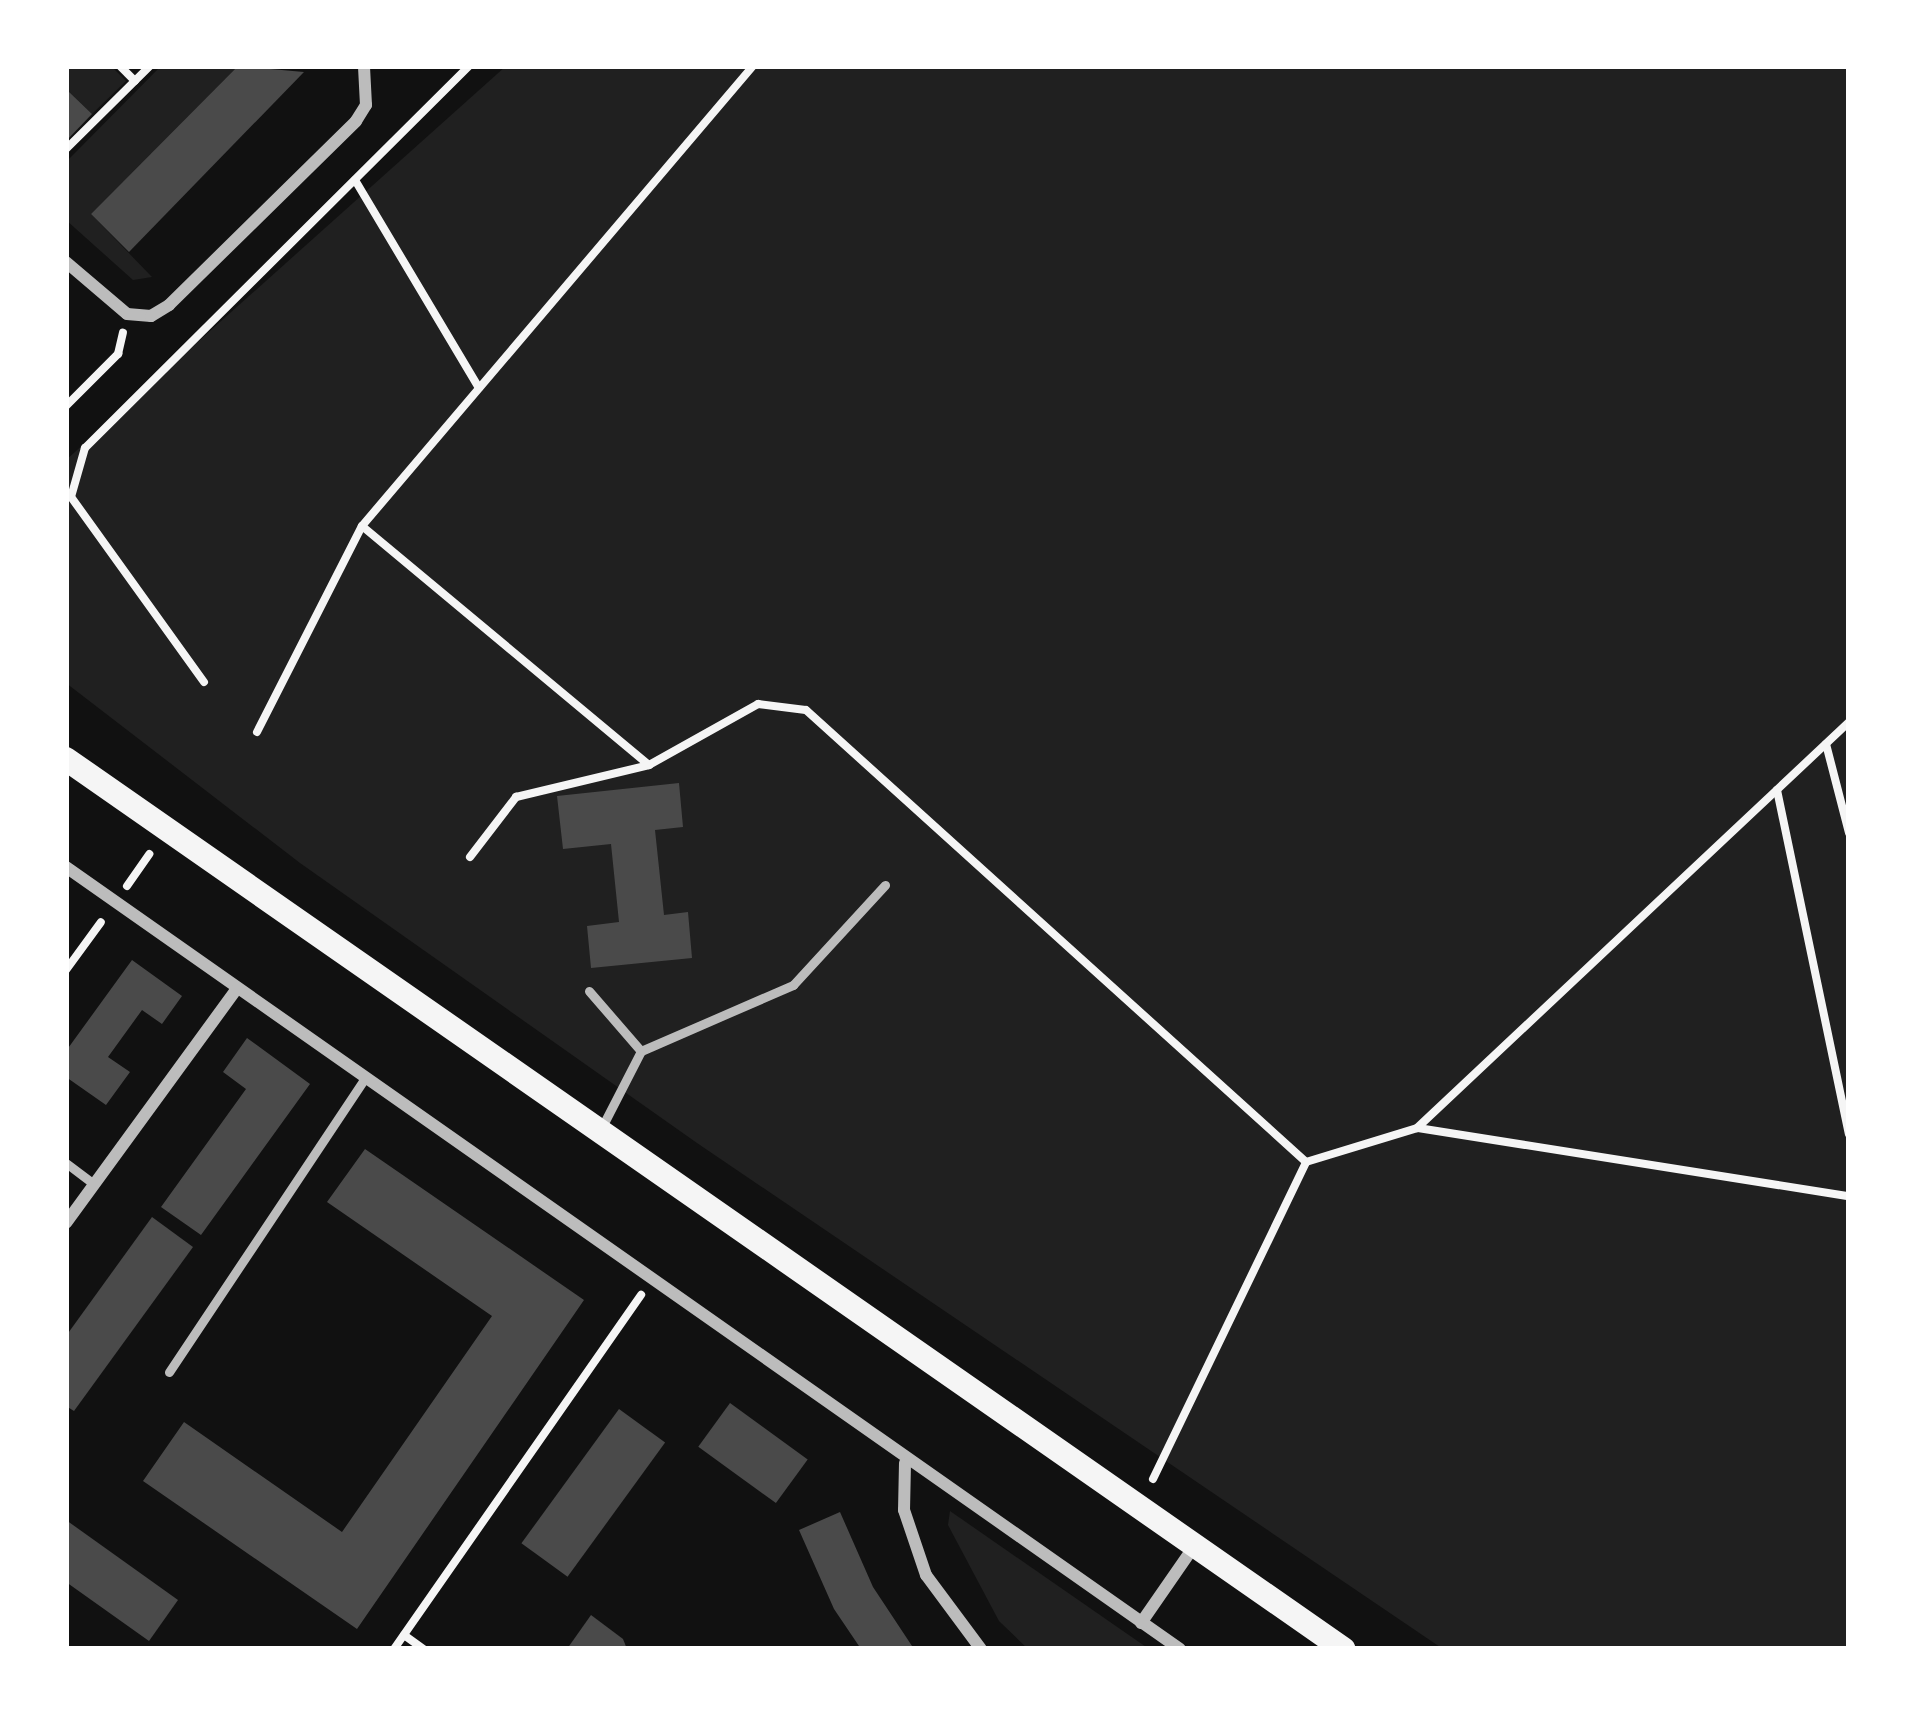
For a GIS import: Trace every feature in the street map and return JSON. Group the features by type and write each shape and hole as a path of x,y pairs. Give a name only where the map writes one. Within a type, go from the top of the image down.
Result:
{"main road":[{"path":"66,758 1343,1649"}],"street":[{"path":"66,262 128,314 151,316 170,305 356,122 369,83 364,66"},
{"path":"66,867 905,1463 1180,1649"},
{"path":"66,1223 236,990"},
{"path":"905,1463 904,1510 926,1575 981,1649"},
{"path":"1141,1623 1196,1544"}],"lane":[{"path":"599,1131 641,1051 793,985 885,885"},
{"path":"589,991 641,1051"},
{"path":"169,1372 363,1081"},
{"path":"66,1163 94,1184"}],"path":[{"path":"121,66 135,81"},
{"path":"66,149 150,66"},
{"path":"204,682 71,497 85,448 469,66"},
{"path":"257,732 362,526 752,66"},
{"path":"355,180 479,388"},
{"path":"66,406 118,354 128,314"},
{"path":"362,526 649,765"},
{"path":"470,857 516,797 649,765 758,704 806,710 1306,1162"},
{"path":"1418,1128 1849,722"},
{"path":"1826,744 1849,833"},
{"path":"1777,790 1849,1134"},
{"path":"1141,1505 1306,1162 1418,1128 1849,1196"},
{"path":"394,1649 652,1279"},
{"path":"404,1635 423,1649"}],"shaded area":[{"path":"66,66 111,66 126,81 92,114 66,89"},
{"path":"161,66 238,66 91,214 152,277 133,280 66,220 66,162"},
{"path":"506,66 1849,66 1849,1649 1443,1649 697,1143 300,863 66,683 66,460"},
{"path":"950,1511 1149,1649 1028,1649 999,1621 948,1525"}],"building":[{"path":"238,66 304,72 129,252 91,214"},
{"path":"66,89 92,114 66,141"},
{"path":"679,783 683,827 655,830 664,915 688,912 692,958 591,968 587,926 619,922 611,844 563,849 557,796"},
{"path":"132,960 182,996 162,1024 142,1010 108,1057 130,1072 106,1105 66,1077 66,1051"},
{"path":"247,1038 310,1084 201,1235 161,1207 246,1089 223,1072"},
{"path":"365,1149 584,1300 357,1629 143,1481 184,1422 342,1532 492,1316 327,1202"},
{"path":"152,1217 193,1247 74,1411 66,1406 66,1336"},
{"path":"730,1403 808,1459 776,1503 698,1447"},
{"path":"619,1409 665,1443 568,1577 521,1543"},
{"path":"840,1512 873,1587 914,1649 861,1649 834,1609 799,1530"},
{"path":"66,1520 178,1600 149,1641 66,1582"},
{"path":"591,1615 623,1639 627,1649 567,1649"}]}
